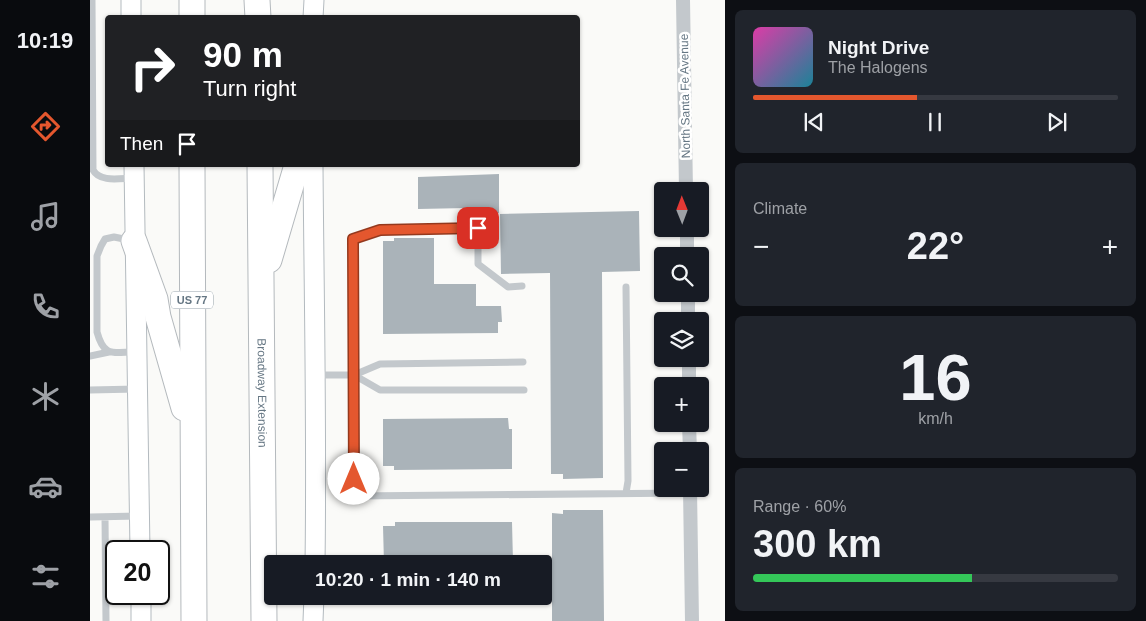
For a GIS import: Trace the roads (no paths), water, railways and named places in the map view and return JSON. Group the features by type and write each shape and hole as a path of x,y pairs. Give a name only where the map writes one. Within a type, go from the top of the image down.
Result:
{"highway":[{"path":"192,0 192,15"},
{"path":"257,0 258,15"},
{"name":"US 77","path":"192,167 194,621"},
{"name":"Broadway Extension","path":"260,167 264,621"},
{"path":"261,286 295,167"},
{"path":"134,241 155,299 158,317 192,436"}],"main road":[{"path":"131,0 132,15"},
{"path":"314,0 314,15"},
{"path":"313,167 316,499 314,555"},
{"path":"134,171 140,540"},
{"path":"141,605 141,621"},
{"path":"313,621 314,605"}],"street":[{"name":"North Santa Fe Avenue","path":"684,0 686,182"},
{"path":"690,497 692,621"}],"lane":[{"path":"92,0 93,170 99,177 110,178 134,171"},
{"path":"522,286 508,286 478,264 478,228 380,230 353,239 354,496 654,492"},
{"path":"109,352 104,349 97,332 97,256 105,238 114,237 134,241"},
{"path":"626,287 628,481 626,493"},
{"path":"90,356 109,352 136,352"},
{"path":"315,376 354,375 380,364 523,362"},
{"path":"354,375 380,390 524,390"},
{"path":"90,390 137,389"},
{"path":"90,517 139,516"},
{"path":"105,517 106,621"}]}
